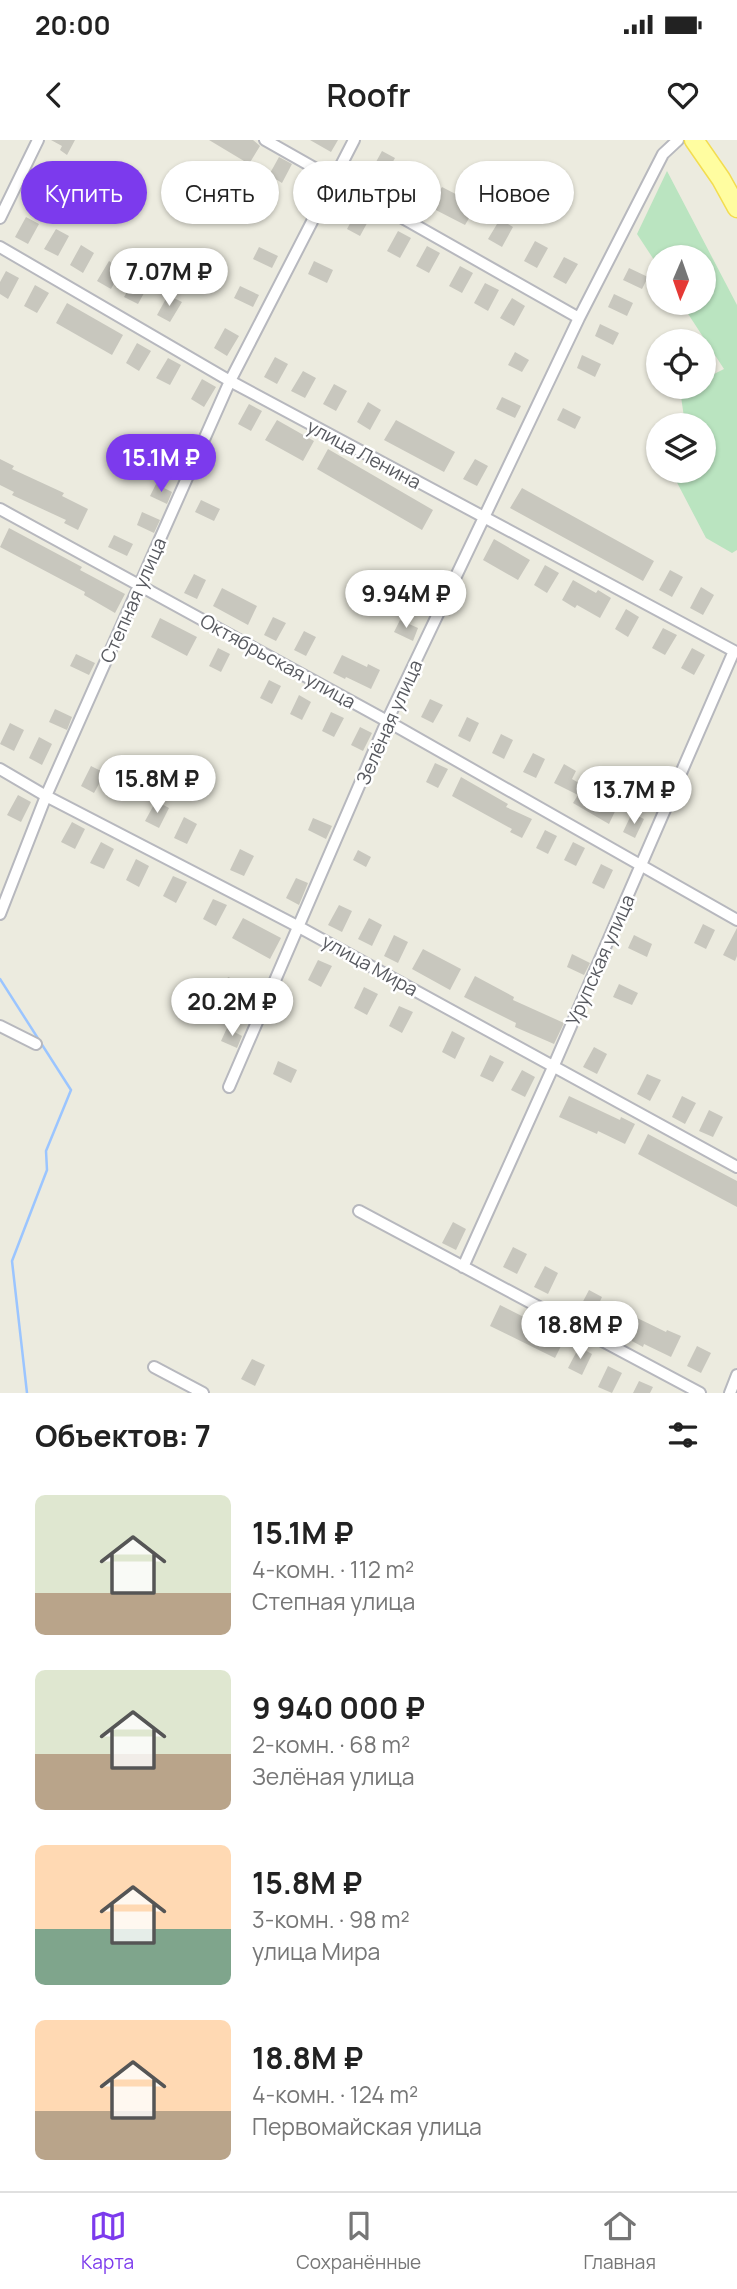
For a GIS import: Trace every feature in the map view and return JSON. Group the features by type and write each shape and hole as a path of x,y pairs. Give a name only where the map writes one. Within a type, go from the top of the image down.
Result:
{"main road":[{"path":"694,140 737,208"}],"street":[{"path":"0,218 38,140"},
{"path":"265,140 301,161"},
{"name":"Степная улица","path":"343,161 354,140"},
{"name":"Зелёная улица","path":"229,1087 387,722 579,318 663,154 678,140"},
{"name":"Степная улица","path":"0,914 47,796 230,381 310,224"},
{"path":"411,224 579,318"},
{"name":"улица Ленина","path":"0,247 230,381 734,651"},
{"name":"Октябрьская улица","path":"0,509 387,722 737,920"},
{"name":"Урупская улица","path":"463,1267 642,866 734,651"},
{"name":"улица Мира","path":"0,769 299,927 737,1167"},
{"path":"0,1026 36,1044"},
{"path":"359,1211 700,1393"},
{"path":"155,1367 202,1393"},
{"path":"730,1393 737,1375"}],"green space":[{"path":"667,171 706,245 646,245 646,248 637,234"},
{"path":"716,265 737,305 737,550 732,553 706,538 677,483 716,483 716,413 683,413 681,399 716,399 716,373 724,369 716,357 716,329 698,329 689,315 716,315"}],"building":[{"path":"51,140 75,140 67,155 60,150 62,146"},
{"path":"209,140 253,140 260,146 251,161 244,161"},
{"path":"310,140 338,140 331,152"},
{"path":"382,151 395,158 393,161 376,161"},
{"path":"279,157 292,164 282,183 279,181 279,161 277,161"},
{"path":"441,189 455,194 455,220 441,213"},
{"path":"22,224 39,224 28,244 15,237"},
{"path":"350,224 367,224 360,236 347,229"},
{"path":"497,224 513,227 502,247 488,239"},
{"path":"56,229 69,236 58,256 44,249"},
{"path":"398,231 411,238 400,258 387,251"},
{"path":"535,241 548,248 537,268 524,261"},
{"path":"81,245 94,253 83,273 70,265"},
{"path":"427,246 440,253 429,273 416,266"},
{"path":"259,247 278,256 272,268 253,259"},
{"path":"564,257 578,264 566,284 553,277"},
{"path":"109,261 122,269 111,289 97,281"},
{"path":"314,261 333,270 327,283 308,274"},
{"path":"460,266 473,273 462,293 449,286"},
{"path":"629,268 646,276 642,289 623,280"},
{"path":"6,271 19,278 8,299 0,294 0,282"},
{"path":"136,276 149,284 138,304 124,297"},
{"path":"485,283 499,290 488,311 474,303"},
{"path":"35,285 49,293 37,313 24,306"},
{"path":"240,286 259,295 253,307 234,298"},
{"path":"614,294 633,303 627,316 608,307"},
{"path":"168,295 182,302 170,322 157,315"},
{"path":"512,298 525,306 514,326 500,318"},
{"path":"67,303 123,335 112,355 56,323"},
{"path":"600,324 619,333 613,345 595,336"},
{"path":"225,328 239,336 227,356 214,348"},
{"path":"137,343 151,351 139,371 126,363"},
{"path":"515,352 529,360 522,372 508,365"},
{"path":"582,355 601,364 595,377 577,368"},
{"path":"275,357 288,364 277,384 264,377"},
{"path":"168,358 181,365 170,385 156,378"},
{"path":"303,371 316,378 305,398 291,391"},
{"path":"202,379 216,387 204,407 191,399"},
{"path":"334,384 347,391 336,411 323,404"},
{"path":"502,397 521,406 515,418 496,409"},
{"path":"368,402 381,410 370,430 357,422"},
{"path":"249,404 262,411 251,431 238,424"},
{"path":"563,408 581,417 575,429 557,420"},
{"path":"277,420 314,441 303,461 265,440"},
{"path":"396,420 455,452 444,472 384,440"},
{"path":"168,448 187,457 181,470 163,461"},
{"path":"328,449 433,510 422,530 317,469"},
{"path":"0,459 14,466 12,469 64,493 62,496 88,509 78,530 64,523 66,520 12,495 14,492 0,485"},
{"path":"475,459 488,466 477,486 463,479"},
{"path":"156,484 172,492 167,504 150,496"},
{"path":"522,488 654,561 643,581 510,508"},
{"path":"201,500 220,509 214,521 195,512"},
{"path":"142,512 160,520 154,533 137,525"},
{"path":"9,528 82,567 80,570 125,594 115,613 84,595 85,592 0,547"},
{"path":"114,535 133,544 127,556 108,547"},
{"path":"494,539 530,560 518,580 483,560"},
{"path":"545,565 559,573 547,593 534,585"},
{"path":"670,570 683,577 672,597 659,590"},
{"path":"194,574 206,580 197,599 184,593"},
{"path":"416,580 435,589 429,601 410,593"},
{"path":"573,580 611,598 600,618 562,600"},
{"path":"701,587 714,595 703,615 690,608"},
{"path":"222,588 257,606 248,625 213,606"},
{"path":"626,609 639,617 628,637 615,629"},
{"path":"273,617 286,623 276,641 264,635"},
{"path":"160,618 197,637 187,656 151,637"},
{"path":"400,620 418,628 413,641 394,632"},
{"path":"663,628 677,635 665,655 652,648"},
{"path":"304,631 316,637 306,656 294,650"},
{"path":"218,648 230,654 221,672 209,666"},
{"path":"692,648 705,655 694,675 681,668"},
{"path":"76,654 95,663 89,675 70,666"},
{"path":"342,655 380,670 371,689 333,673"},
{"path":"269,680 281,686 272,704 260,698"},
{"path":"299,695 311,702 302,720 290,714"},
{"path":"430,699 443,705 433,723 421,717"},
{"path":"55,709 72,717 67,730 49,722"},
{"path":"331,712 344,718 334,737 322,731"},
{"path":"467,717 479,723 470,742 458,736"},
{"path":"10,723 24,730 14,751 0,744"},
{"path":"360,727 372,733 363,751 351,745"},
{"path":"501,734 513,740 504,759 492,753"},
{"path":"39,737 52,744 42,765 29,758"},
{"path":"533,753 545,759 536,778 523,772"},
{"path":"435,763 448,769 438,788 426,782"},
{"path":"564,764 576,771 572,779 618,805 609,824 573,803 578,795 554,783"},
{"path":"91,766 105,773 94,793 81,786"},
{"path":"461,777 508,804 506,807 532,819 522,838 510,832 512,829 452,796"},
{"path":"18,795 31,802 21,822 7,815"},
{"path":"156,801 169,808 159,828 145,821"},
{"path":"632,813 644,819 635,838 623,832"},
{"path":"184,817 197,824 187,844 174,838"},
{"path":"313,818 332,826 326,839 308,830"},
{"path":"72,822 85,829 75,849 61,842"},
{"path":"545,830 557,836 548,854 536,848"},
{"path":"101,842 114,849 104,869 90,863"},
{"path":"573,842 585,848 576,866 564,860"},
{"path":"240,849 254,856 244,876 230,870"},
{"path":"358,850 371,857 366,867 353,860"},
{"path":"136,859 149,866 139,887 126,880"},
{"path":"601,864 613,870 604,889 592,883"},
{"path":"173,876 187,882 176,903 163,896"},
{"path":"296,878 308,883 299,905 286,898"},
{"path":"213,899 227,905 216,926 203,919"},
{"path":"339,905 352,911 342,932 328,925"},
{"path":"243,918 281,938 270,959 232,938"},
{"path":"369,918 382,925 372,946 358,939"},
{"path":"703,924 715,930 706,949 694,943"},
{"path":"737,928 737,956 735,961 723,955"},
{"path":"394,935 408,942 398,963 384,956"},
{"path":"634,935 652,944 647,957 628,948"},
{"path":"423,949 461,969 450,990 412,969"},
{"path":"572,954 590,963 584,975 567,967"},
{"path":"318,960 332,966 321,987 308,980"},
{"path":"475,976 514,997 513,1000 564,1023 554,1044 515,1027 516,1023 464,997"},
{"path":"228,977 242,983 233,1003 220,997"},
{"path":"619,984 638,993 632,1005 613,997"},
{"path":"364,987 378,994 367,1015 354,1008"},
{"path":"399,1006 413,1012 402,1033 389,1026"},
{"path":"227,1028 242,1036 237,1048 221,1041"},
{"path":"452,1031 465,1038 455,1059 442,1052"},
{"path":"594,1047 607,1054 597,1074 583,1067"},
{"path":"490,1055 504,1062 493,1082 480,1076"},
{"path":"278,1061 297,1070 291,1083 273,1074"},
{"path":"522,1070 535,1077 525,1097 511,1090"},
{"path":"647,1074 661,1080 650,1101 637,1094"},
{"path":"569,1096 620,1120 621,1117 635,1124 625,1144 559,1117"},
{"path":"682,1096 696,1103 685,1124 672,1117"},
{"path":"709,1110 723,1117 713,1137 699,1131"},
{"path":"648,1134 737,1181 737,1207 638,1154"},
{"path":"453,1222 466,1229 456,1250 442,1243"},
{"path":"513,1247 527,1254 517,1274 503,1267"},
{"path":"545,1266 558,1273 548,1294 534,1287"},
{"path":"589,1290 602,1297 592,1318 578,1311"},
{"path":"617,1303 631,1310 629,1314 666,1332 667,1330 681,1336 671,1357 644,1344 643,1347 630,1340 631,1336 607,1324"},
{"path":"500,1305 565,1338 555,1358 490,1326"},
{"path":"697,1346 711,1353 701,1373 687,1366"},
{"path":"579,1347 592,1354 582,1375 568,1368"},
{"path":"252,1359 265,1365 255,1386 241,1379"},
{"path":"608,1366 622,1373 612,1393 598,1387"},
{"path":"639,1381 653,1387 650,1393 633,1393"}],"waterway":[{"path":"0,979 71,1090 46,1151 47,1170 12,1261 27,1393"}]}
